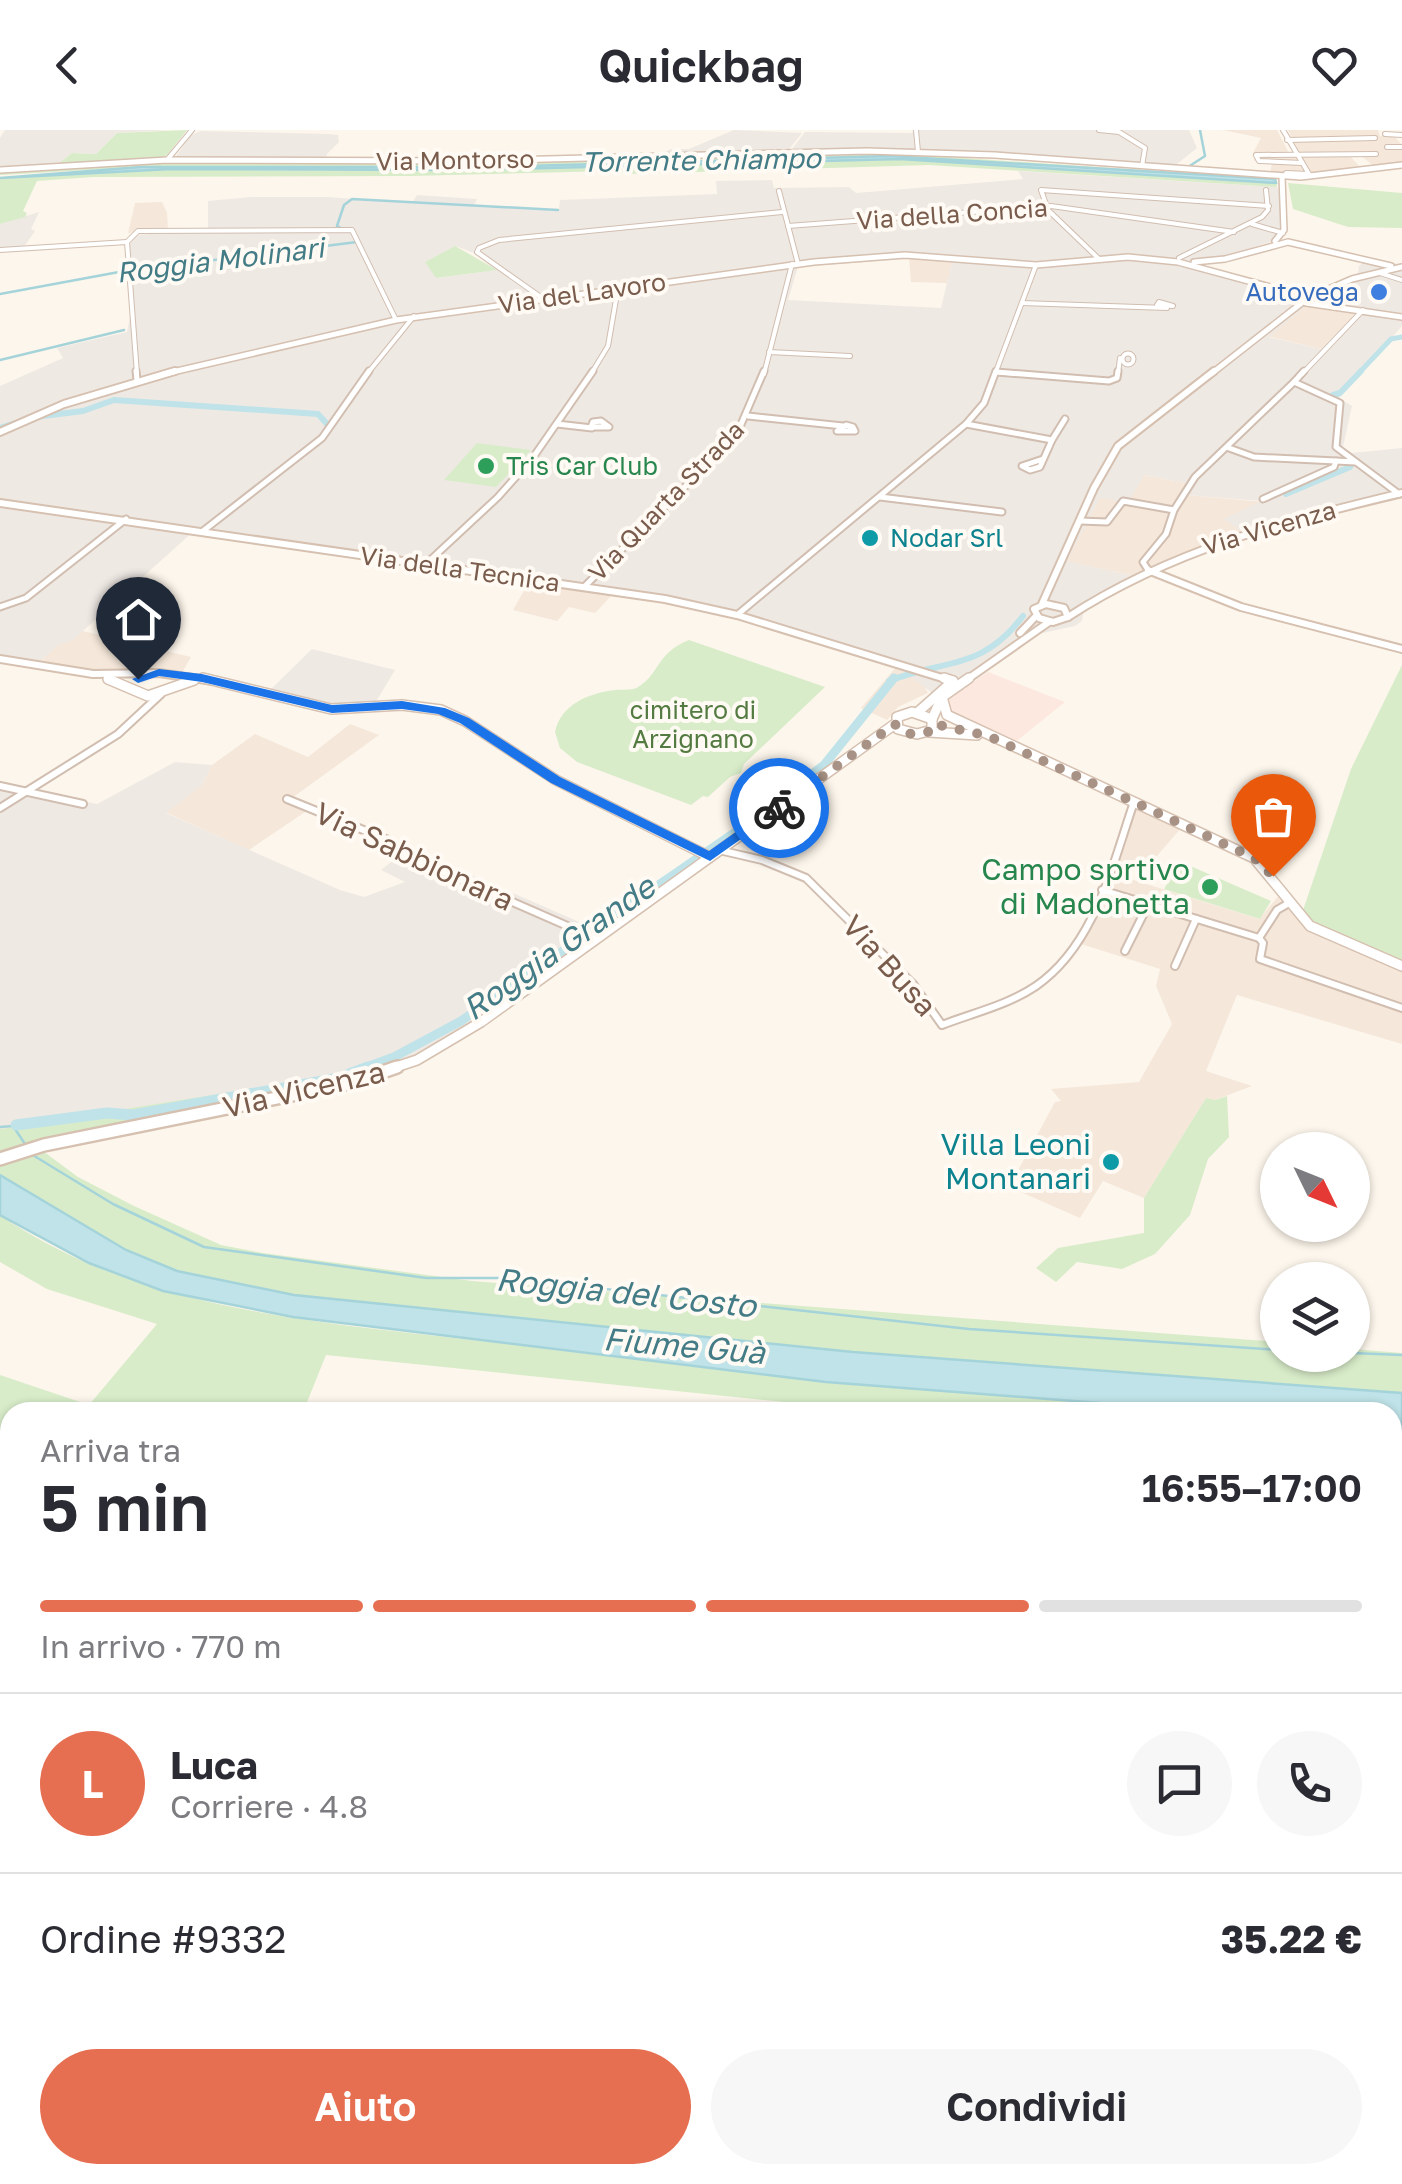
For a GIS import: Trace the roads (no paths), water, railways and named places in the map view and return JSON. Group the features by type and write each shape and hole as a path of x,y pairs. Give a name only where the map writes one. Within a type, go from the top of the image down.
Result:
{"main road":[{"name":"Via Montorso","path":"0,170 167,160 451,162 918,152 1284,175 1323,176 1402,165"},
{"path":"1270,244 1284,229 1284,175"},
{"path":"1284,229 1304,243 1358,260 1402,266"},
{"path":"1270,244 1304,243"},
{"name":"Via del Lavoro","path":"0,432 64,404 137,380 414,316 795,264 905,255 1036,265 1098,258 1225,259 1270,244"},
{"path":"1225,259 1220,268 1227,274"},
{"name":"Via del Lavoro","path":"1178,260 1285,291 1327,289"},
{"path":"1358,260 1370,270 1366,275"},
{"path":"1344,306 1328,298 1327,289 1402,266"},
{"name":"Via Vicenza","path":"0,1159 44,1144 351,1083 390,1072 454,1040 871,742 895,724 901,714 918,712 930,697 1028,628 1036,616 1034,609 1049,594 1080,520 1118,446 1288,312 1327,289"},
{"path":"1285,291 1296,300 1288,312"},
{"path":"1300,304 1316,302 1402,317"},
{"name":"Via Vicenza","path":"1168,565 1240,532 1401,493"},
{"name":"Via della Tecnica","path":"0,503 584,587 737,615 953,681"},
{"path":"918,712 932,725 942,697 1048,622 1068,617 1152,568 1168,565 1179,580"},
{"path":"1152,568 1241,607 1402,649"},
{"path":"1049,594 1068,610 1068,617"},
{"path":"1042,604 1088,603"},
{"path":"1036,616 1048,622"},
{"path":"0,659 93,674 202,678 332,709 413,705 449,713 556,780 714,854"},
{"path":"912,668 931,689 930,697"},
{"path":"93,674 137,691 161,694 202,678"},
{"path":"137,691 136,682 144,675"},
{"path":"171,676 175,680 172,688"},
{"path":"942,697 947,716 1254,858 1273,876 1289,903 1323,934 1402,966"},
{"path":"895,724 906,733"},
{"name":"Via Vicenza","path":"871,742 932,725 988,736"}],"street":[{"path":"167,160 192,130"},
{"path":"916,130 918,152"},
{"path":"1099,130 1119,132 1145,148 1142,166"},
{"path":"1283,130 1308,174 1284,175"},
{"path":"1334,131 1339,139"},
{"path":"1384,134 1402,135"},
{"path":"1287,140 1375,138"},
{"path":"1387,147 1402,146"},
{"path":"1302,163 1256,160 1258,154 1376,154"},
{"path":"1353,155 1366,170"},
{"path":"1098,258 1045,206 1041,192 1044,189 1269,206"},
{"path":"1266,190 1269,206"},
{"path":"779,192 795,264"},
{"name":"Via della Concia","path":"788,226 1045,206 1234,232"},
{"path":"1178,260 1252,224 1269,206"},
{"path":"542,298 488,261 478,252 479,248 499,240 782,212"},
{"path":"1252,224 1284,229"},
{"path":"0,250 127,242 138,231 352,230 396,320"},
{"path":"127,242 137,380"},
{"name":"Via Quarta Strada","path":"584,587 736,436 748,416 770,352 795,264"},
{"path":"737,615 966,424 984,403 1036,265"},
{"path":"1375,273 1386,272 1402,280"},
{"path":"426,564 498,497 557,424 608,346 618,288"},
{"path":"1022,302 1150,310 1168,308 1157,304 1150,310"},
{"path":"1140,309 1142,322"},
{"path":"1152,568 1143,562 1166,534 1174,510 1195,477 1218,452 1229,448 1363,310"},
{"path":"204,530 322,438 389,343 414,316"},
{"path":"770,352 850,356"},
{"path":"996,372 1108,381 1117,378 1120,358 1133,362 1119,367"},
{"path":"1294,382 1340,403 1336,446 1401,493"},
{"name":"Via Quarta Strada","path":"748,416 825,423 839,428"},
{"path":"1044,459 1065,419"},
{"path":"557,424 594,426"},
{"path":"966,424 1052,440"},
{"path":"1229,448 1254,457 1356,462"},
{"path":"1263,499 1334,467 1336,462"},
{"path":"880,496 1002,512"},
{"path":"1080,520 1107,522 1123,501 1174,510"},
{"path":"0,607 26,598 126,519"},
{"path":"137,691 145,710"},
{"path":"0,808 78,760 161,694"},
{"path":"0,786 83,804"},
{"name":"Via Sabbionara","path":"287,799 388,840 405,855 596,939"},
{"name":"Via Busa","path":"714,854 762,860 806,878 913,984 942,1025 1038,985 1074,946 1102,890 1134,802"},
{"path":"1102,890 1260,938"},
{"path":"1289,903 1276,910 1260,938 1260,958 1402,1008"},
{"path":"1126,951 1148,905"},
{"path":"1175,966 1196,920"}],"water":[{"path":"889,156 1275,179 1276,183 900,159 465,170 171,169 0,178 141,167 491,167"},
{"name":"Fiume Guà","path":"0,1175 126,1250 177,1271 294,1295 853,1352 1402,1393 1402,1402 1087,1402 826,1382 293,1317 163,1291 89,1263 0,1215"}],"waterway":[{"path":"1188,167 1205,156 1200,130"},
{"name":"Torrente Chiampo","path":"481,167 513,166"},
{"name":"Roggia Molinari","path":"341,228 337,226 344,205 352,199 558,210"},
{"name":"Roggia Molinari","path":"0,294 119,272 357,242"},
{"path":"0,360 124,330"},
{"path":"1358,374 1391,339 1402,337"},
{"path":"1333,395 1340,393 1361,371"},
{"path":"35,417 83,411 114,400 318,414 327,424"},
{"path":"0,428 19,422"},
{"name":"Roggia Grande","path":"1286,494 1350,467"},
{"name":"Roggia Grande","path":"893,680 977,655 1008,634 1023,616"},
{"name":"Roggia Grande","path":"361,1069 394,1057 461,1021 740,829 824,765 893,680"},
{"name":"Roggia Grande","path":"16,1125 107,1113 133,1115 339,1078 368,1067"},
{"name":"Roggia del Costo","path":"0,1127 13,1126 27,1147"},
{"name":"Roggia del Costo","path":"31,1154 113,1204 204,1247 426,1278 506,1278 969,1329 1260,1349"},
{"name":"Roggia del Costo","path":"1370,1354 1402,1355"}],"place":[{"name":"Autovega","path":"1379,292"},
{"name":"Tris Car Club","path":"486,466"},
{"name":"Nodar Srl","path":"870,538"},
{"name":"Campo sprtivo di Madonetta","path":"1210,887"},
{"name":"Villa Leoni Montanari","path":"1111,1162"}],"park label":[{"name":"cimitero di Arzignano","path":"693,724"}]}
